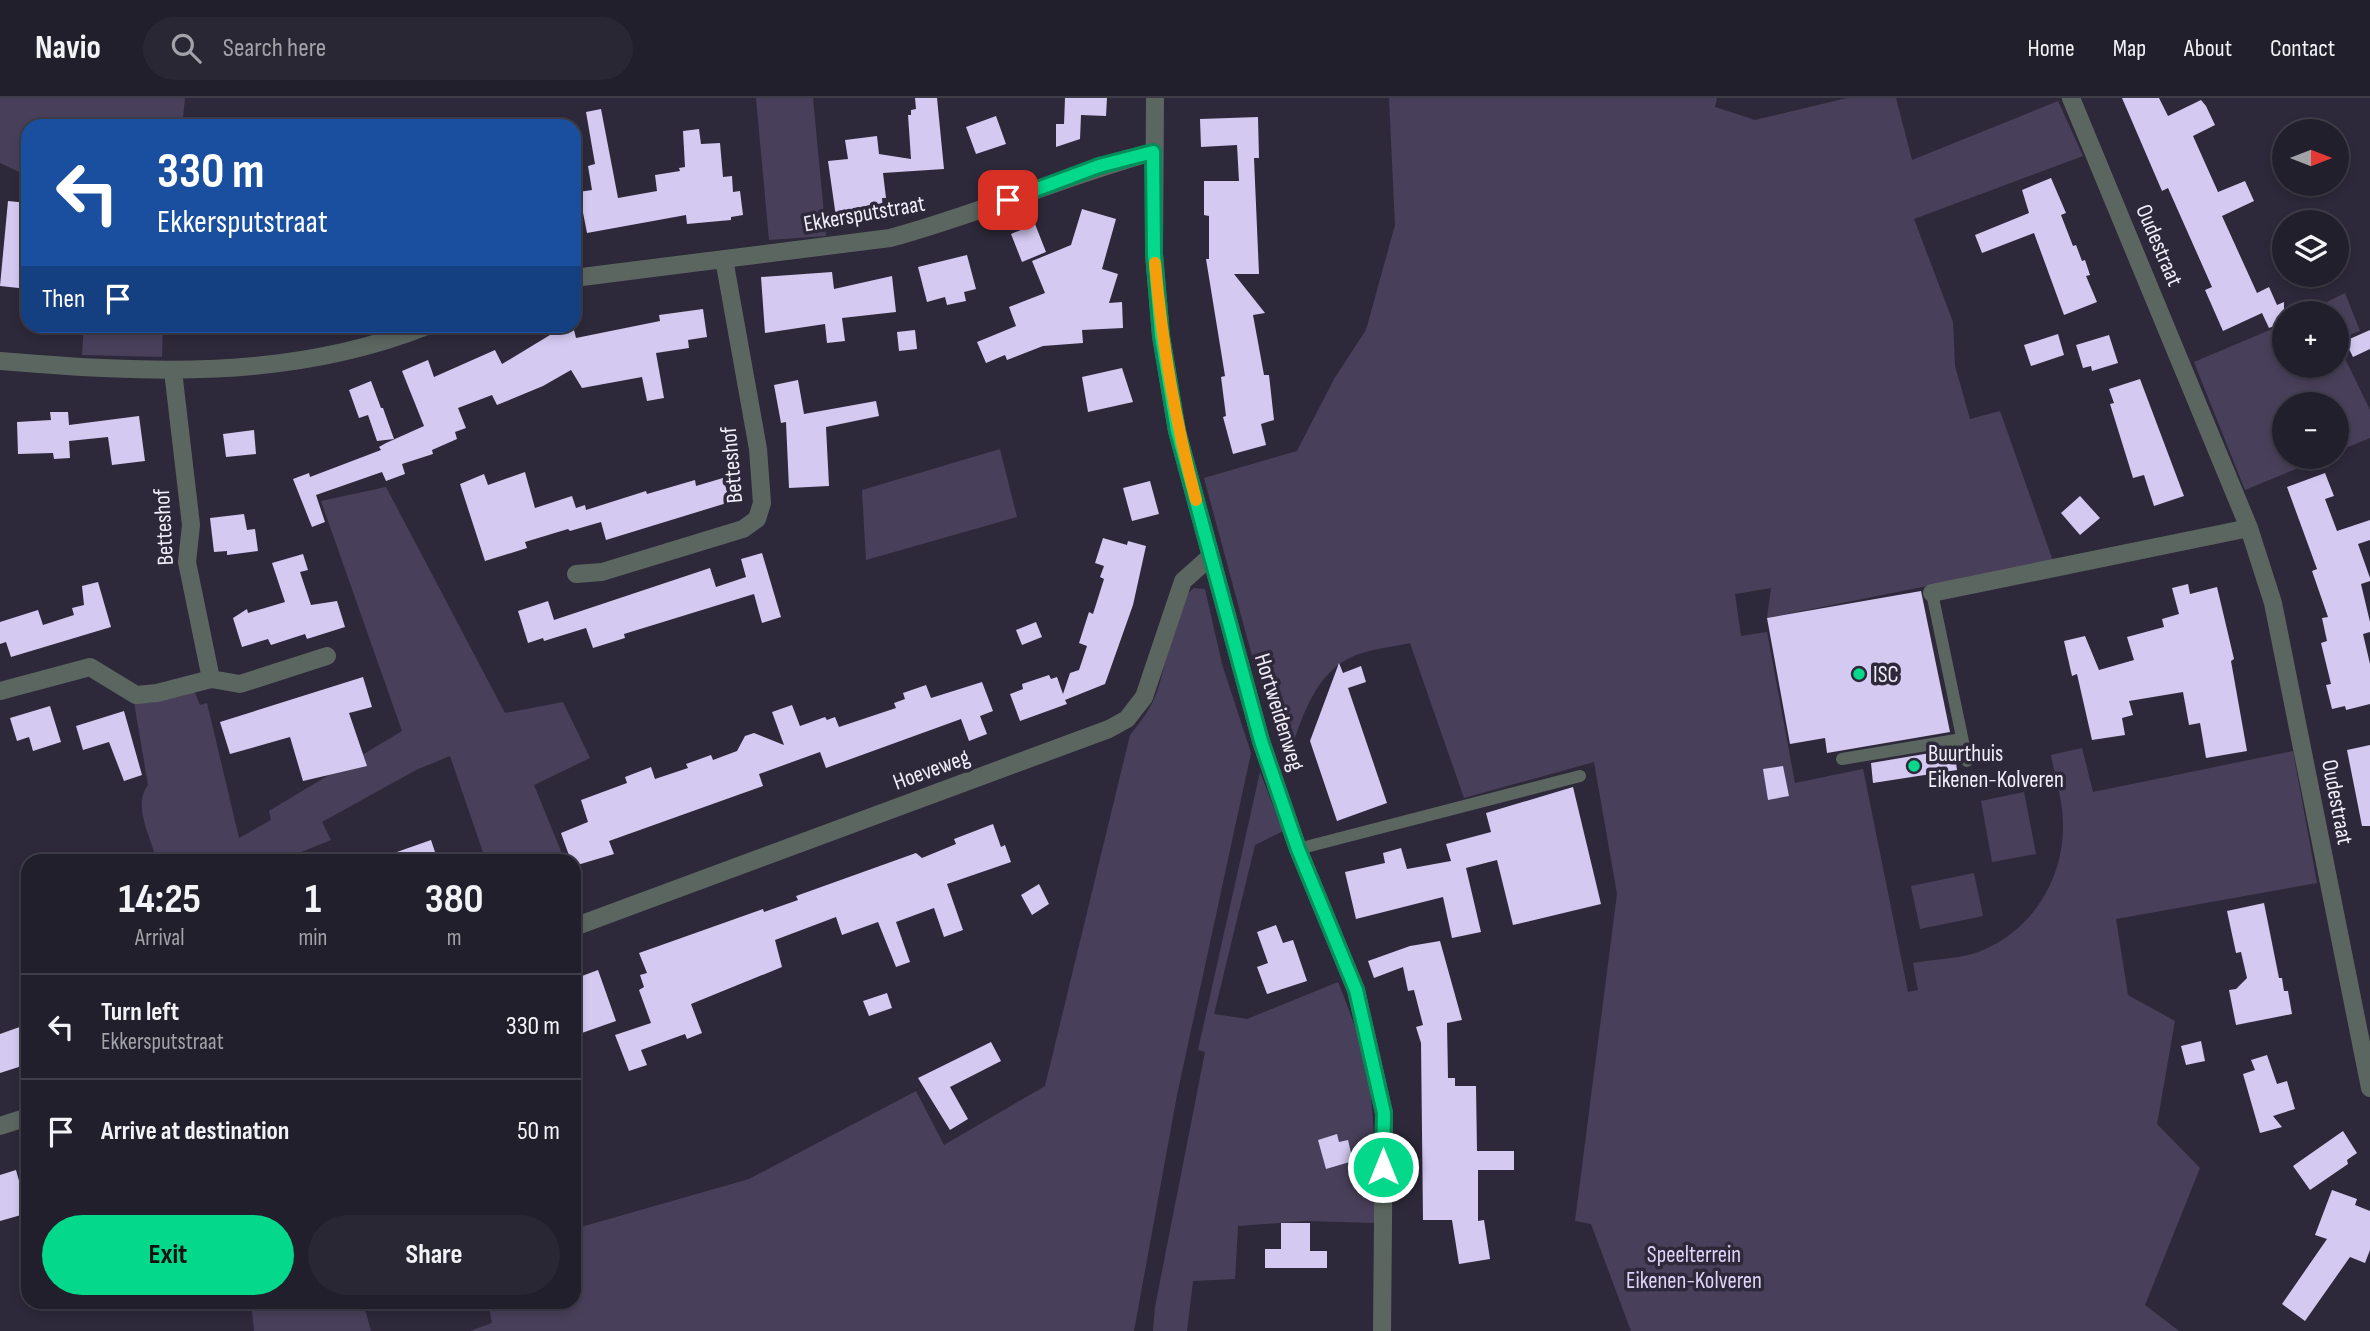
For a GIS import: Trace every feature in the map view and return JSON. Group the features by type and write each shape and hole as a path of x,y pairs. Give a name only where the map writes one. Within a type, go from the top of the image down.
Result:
{"street":[{"name":"Hortweidenweg","path":"1154,98 1154,254 1161,336 1177,431 1261,741 1298,849 1356,990 1384,1113 1382,1331"},
{"name":"Oudestraat","path":"2071,98 2249,528 2273,603 2370,1088"},
{"name":"Ekkersputstraat","path":"581,277 890,238 939,225 1099,166 1153,152"},
{"name":"Betteshof","path":"576,574 602,572 743,529 758,519 762,503 758,449 724,259"},
{"path":"0,360 173,371 285,365 339,354 405,333"},
{"name":"Betteshof","path":"173,371 191,525 187,562 211,679"},
{"path":"1932,593 2249,528"},
{"name":"Hoeveweg","path":"581,924 1109,729 1127,719 1144,697 1183,581 1211,556"},
{"path":"0,691 90,667 99,670 135,695 158,693 211,679 240,684 327,656"},
{"path":"0,1126 21,1119"}],"lane":[{"path":"1932,593 1967,761"},
{"path":"1842,759 1962,739"},
{"path":"1298,849 1580,775"}],"green space":[{"path":"0,98 185,98 183,119 21,119 21,173 0,163"},
{"path":"756,98 813,98 826,236 769,240"},
{"name":"Speelterrein Eikenen-Kolveren","path":"1389,98 1717,98 1715,107 1755,120 1847,98 1896,98 1912,160 2058,101 2083,156 1914,219 1953,322 1955,366 1970,419 2000,411 2053,561 1767,618 1771,588 1735,594 1741,636 1767,632 1795,783 1863,769 1908,992 1918,990 1913,963 1981,951 2016,930 2042,900 2058,864 2062,844 2062,807 2051,755 2082,748 2093,792 2293,751 2317,883 2116,919 2128,995 2175,1021 2157,1124 2200,1168 2145,1305 2179,1331 1631,1331 1591,1224 1575,1221 1617,894 1594,762 1464,798 1410,643 1356,655 1329,673 1319,685 1304,713 1288,758 1255,667 1204,478 1297,451 1334,379 1366,330 1395,225"},
{"path":"2345,293 2348,301 2329,301"},
{"path":"2349,303 2360,331 2349,335"},
{"path":"2272,329 2272,378 2349,378 2349,367 2370,410 2370,438 2349,447 2349,392 2272,392 2272,469 2296,469 2245,490 2194,362"},
{"path":"84,333 163,333 162,357 82,355"},
{"path":"1000,449 1017,517 866,560 862,490"},
{"path":"386,487 505,713 563,702 590,758 534,785 562,854 484,854 450,756 416,770 322,822 331,840 296,854 155,854 142,812 144,793 148,785 134,702 151,703 194,690 200,705 207,703 239,838 271,820 269,811 402,731 321,501"},
{"path":"1194,588 1205,589 1222,664 1251,753 1177,1095 1134,1331 470,1331 492,1323 489,1309 581,1309 581,1227 749,1179 916,1091 944,1145 1045,1086 1130,735 1156,696 1176,619 1187,595"},
{"path":"1260,772 1283,831 1255,845 1214,1014 1247,1019 1338,982 1360,1043 1369,1082 1374,1143 1375,1223 1307,1221 1238,1226 1235,1279 1193,1281 1187,1331 1153,1331 1155,1307 1205,1052 1198,1050"},
{"path":"2024,792 2036,854 1992,862 1981,801"},
{"path":"1974,873 1983,916 1920,929 1911,886"},
{"path":"252,1309 365,1309 371,1331 254,1331"}],"building":[{"path":"915,98 937,98 944,169 883,173 886,198 882,198 883,212 836,217 828,161 848,159 845,140 877,136 879,154 911,159 908,115 911,115 911,110 916,109"},
{"path":"1065,98 1107,98 1106,116 1081,115 1080,139 1056,147 1056,124 1064,124"},
{"path":"2122,98 2159,98 2168,116 2201,100 2206,106 2215,125 2193,136 2218,192 2245,181 2254,201 2222,216 2257,293 2269,287 2275,301 2272,301 2272,327 2269,328 2262,313 2223,331 2205,290 2212,287 2168,188 2162,191"},
{"path":"601,109 618,198 657,191 655,175 680,171 679,168 685,167 683,131 699,129 701,144 720,143 723,177 732,176 733,192 740,191 743,215 731,217 731,220 687,224 686,215 587,233 581,192 592,190 588,166 595,164 586,112"},
{"path":"996,116 1006,144 976,154 966,127"},
{"path":"1258,117 1259,158 1254,158 1259,274 1234,274 1265,313 1253,315 1264,375 1269,375 1274,420 1261,424 1266,445 1233,454 1223,417 1226,416 1221,377 1225,376 1206,259 1209,259 1209,216 1204,215 1204,181 1239,181 1237,145 1201,147 1200,119"},
{"path":"2051,178 2066,213 2061,215 2073,246 2076,245 2082,261 2085,260 2090,275 2086,276 2097,302 2064,315 2034,233 1982,253 1975,235 2029,213 2022,190"},
{"path":"8,201 21,202 21,288 0,286"},
{"path":"1082,209 1116,219 1102,269 1118,274 1109,303 1122,302 1123,328 1082,330 1083,343 1043,346 1007,360 1005,355 986,363 977,342 1016,326 1009,307 1045,293 1032,261 1071,245"},
{"path":"1035,224 1046,252 1022,262 1011,234"},
{"path":"967,255 976,289 964,292 966,301 947,305 945,297 927,302 918,267"},
{"path":"832,272 834,289 892,276 896,312 842,318 845,341 827,343 825,324 765,333 761,277"},
{"path":"703,309 707,337 688,340 689,348 656,353 664,398 647,401 642,377 582,388 571,370 543,386 497,405 492,395 458,408 466,428 455,432 457,439 432,450 433,454 402,464 405,474 386,481 382,472 316,495 325,522 312,527 293,479 309,473 310,477 381,450 379,447 386,443 424,426 402,371 428,360 434,377 495,350 502,364 550,333 575,333 576,338 660,321 659,315"},
{"path":"915,330 917,349 899,351 897,332"},
{"path":"2370,330 2370,349 2353,357 2349,349 2349,339"},
{"path":"2058,334 2064,355 2031,366 2024,345"},
{"path":"2109,335 2118,363 2092,371 2091,366 2083,368 2076,345"},
{"path":"1122,368 1133,402 1088,412 1082,377"},
{"path":"2140,379 2184,496 2154,506 2144,475 2133,478 2110,404 2114,403 2109,389"},
{"path":"798,380 804,414 876,401 879,416 826,427 829,486 789,488 786,422 781,423 774,385"},
{"path":"371,381 394,439 377,441 368,415 359,418 349,390"},
{"path":"50,412 68,412 69,425 139,416 145,461 112,465 108,437 69,441 70,458 54,459 53,453 18,454 17,422 51,420"},
{"path":"254,430 256,454 226,457 223,434"},
{"path":"525,472 535,508 572,496 576,508 585,505 586,510 646,491 647,494 695,480 696,486 723,478 730,502 606,540 601,522 570,531 568,529 525,542 527,548 485,561 460,484 484,474 488,485"},
{"path":"2325,473 2334,496 2325,499 2337,531 2370,520 2370,540 2358,544 2370,578 2370,581 2361,584 2370,622 2370,632 2363,634 2370,664 2370,704 2346,710 2345,706 2332,709 2326,685 2331,684 2321,643 2327,641 2322,618 2328,617 2312,571 2317,569 2287,487"},
{"path":"1150,481 1159,514 1132,521 1123,488"},
{"path":"2080,496 2100,518 2080,535 2061,513"},
{"path":"244,514 247,530 255,529 258,551 227,555 227,551 214,552 210,518"},
{"path":"1103,538 1127,545 1128,541 1146,546 1133,605 1105,684 1065,700 1067,704 1020,721 1010,694 1023,689 1022,684 1049,675 1051,679 1057,677 1063,694 1070,673 1079,670 1087,646 1079,643 1089,612 1093,614 1104,579 1100,577 1104,566 1095,563"},
{"path":"762,553 781,617 762,623 754,594 624,634 625,638 593,648 586,628 528,643 518,611 548,601 554,620 710,568 716,587 746,577 741,559"},
{"path":"303,554 308,570 300,572 311,605 337,601 345,627 307,639 305,634 271,645 268,639 242,647 233,618 247,609 248,613 285,602 272,563"},
{"path":"98,582 111,627 11,657 6,642 0,644 0,622 38,610 43,625 74,615 72,608 84,605 82,586"},
{"path":"2188,584 2190,594 2217,587 2234,659 2231,661 2247,751 2206,758 2200,723 2189,725 2183,692 2129,701 2133,715 2122,718 2125,735 2092,740 2077,674 2072,676 2064,641 2085,636 2099,670 2134,660 2127,637 2164,627 2162,619 2179,614 2172,588"},
{"name":"ISC","path":"1921,591 1950,732 1827,753 1825,738 1790,744 1767,618"},
{"path":"1036,622 1042,637 1022,645 1016,630"},
{"path":"1339,663 1343,673 1361,666 1366,682 1348,688 1387,803 1337,821 1310,741"},
{"path":"363,677 372,707 349,713 367,766 303,781 290,737 230,754 220,722"},
{"path":"982,682 993,711 980,716 987,734 969,741 961,719 826,768 820,752 759,774 763,786 609,841 614,854 581,864 581,854 568,854 561,833 588,822 581,800 627,783 625,777 651,767 655,779 688,768 686,764 711,755 713,760 737,751 745,736 754,733 784,745 772,712 792,705 800,726 825,717 827,720 835,717 839,727 896,708 894,703 905,699 903,693 926,685 931,698"},
{"path":"50,706 61,742 33,751 29,737 17,741 10,718"},
{"path":"124,711 142,775 124,781 109,742 83,750 76,726"},
{"path":"2370,745 2370,826 2362,826 2347,750"},
{"name":"Buurthuis Eikenen-Kolveren","path":"1954,749 1957,770 1873,783 1871,763"},
{"path":"1783,766 1789,796 1768,800 1763,769"},
{"path":"1573,787 1601,904 1513,925 1497,860 1466,868 1481,932 1452,938 1443,897 1356,919 1345,872 1385,863 1383,853 1401,848 1407,869 1451,861 1446,844 1491,832 1486,813"},
{"path":"993,824 1001,847 1005,845 1011,862 947,884 963,930 944,937 934,908 896,922 910,962 896,967 878,922 842,935 836,917 775,940 782,967 691,1004 702,1033 687,1039 685,1034 641,1050 647,1065 629,1071 615,1035 651,1023 639,990 644,987 640,975 647,973 639,953 763,909 764,912 798,900 796,896 916,853 922,858 956,844 954,839"},
{"path":"431,840 436,854 391,854"},
{"path":"1039,884 1049,904 1032,915 1021,895"},
{"path":"2264,903 2279,978 2282,978 2284,991 2288,991 2292,1014 2236,1025 2229,990 2236,989 2247,978 2241,952 2236,953 2227,911"},
{"path":"1276,925 1283,943 1293,940 1307,981 1267,994 1257,967 1268,963 1257,932"},
{"path":"1440,941 1462,1020 1447,1023 1448,1078 1455,1078 1455,1086 1476,1086 1477,1151 1514,1151 1514,1170 1478,1170 1478,1221 1484,1220 1490,1259 1459,1264 1452,1220 1423,1220 1421,1043 1416,1027 1423,1025 1414,990 1408,991 1403,967 1374,978 1368,961 1410,946"},
{"path":"598,970 616,1021 581,1033 581,976"},
{"path":"887,993 892,1008 869,1016 863,1001"},
{"path":"21,1026 21,1066 0,1073 0,1034"},
{"path":"2201,1041 2205,1061 2186,1065 2181,1046"},
{"path":"991,1042 1001,1061 950,1087 968,1119 950,1130 918,1078"},
{"path":"2267,1055 2277,1084 2287,1081 2295,1109 2273,1116 2282,1127 2260,1133 2243,1074 2255,1070 2251,1060"},
{"path":"2343,1131 2357,1153 2347,1160 2348,1164 2310,1190 2293,1166"},
{"path":"1337,1134 1339,1142 1348,1140 1353,1161 1326,1169 1318,1140"},
{"path":"16,1170 21,1188 21,1215 0,1221 0,1175"},
{"path":"2332,1190 2357,1199 2355,1205 2370,1211 2370,1250 2365,1263 2350,1257 2305,1321 2282,1304 2327,1239 2315,1235"},
{"path":"1281,1223 1310,1223 1310,1251 1327,1251 1327,1268 1265,1268 1265,1249 1281,1249"}],"slow traffic":[{"path":"1155,263 1161,336 1177,431 1196,500"}],"place":[{"name":"ISC","path":"1859,674"},
{"name":"Buurthuis Eikenen-Kolveren","path":"1914,766"}],"route":[{"path":"1008,200 1099,166 1153,152 1154,254 1161,336 1177,431 1261,741 1298,849 1356,990 1384,1113 1383,1167"}]}
